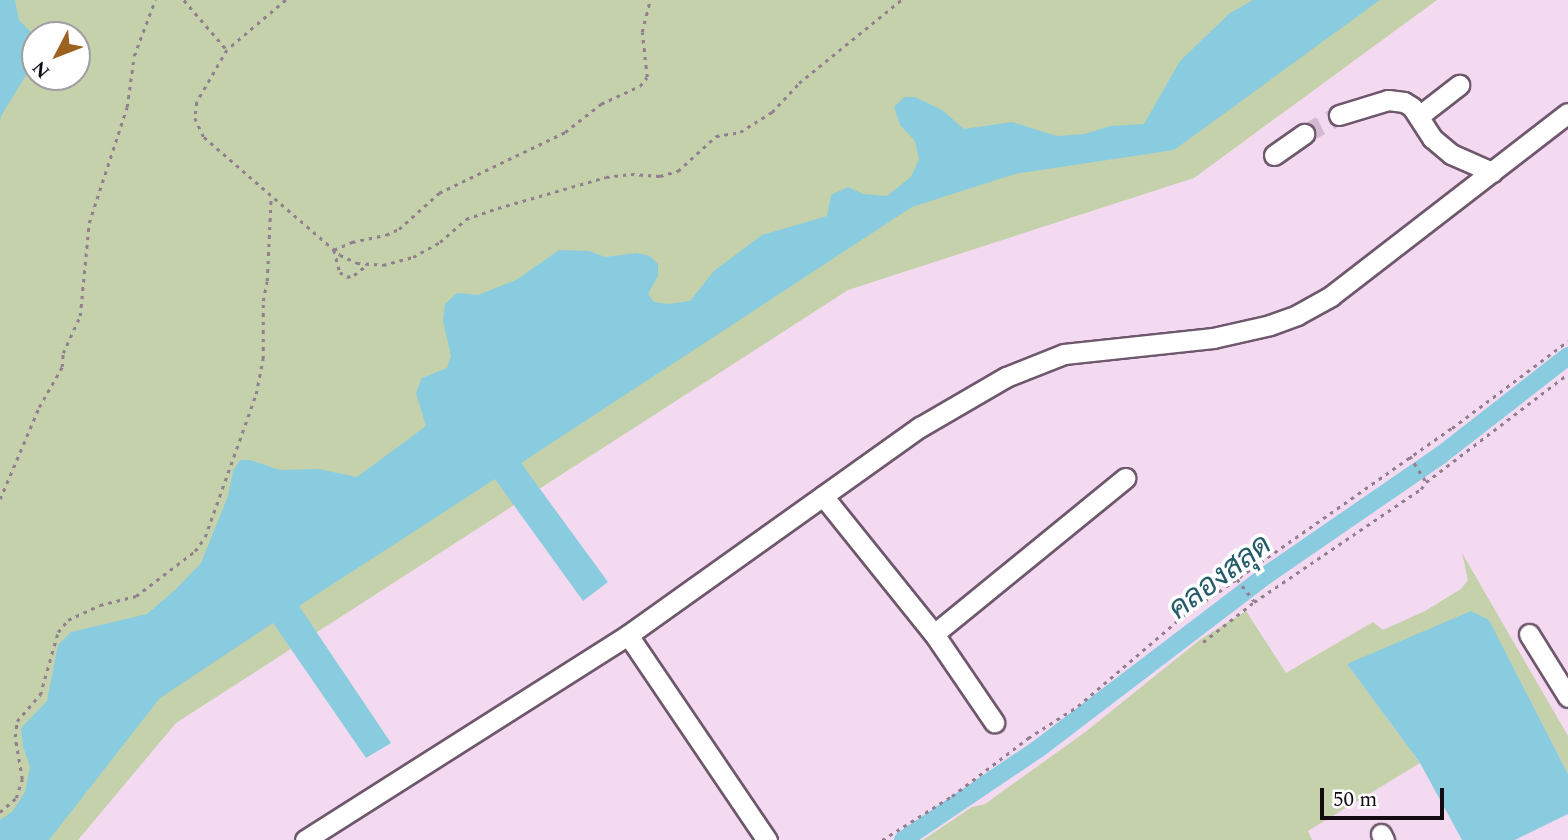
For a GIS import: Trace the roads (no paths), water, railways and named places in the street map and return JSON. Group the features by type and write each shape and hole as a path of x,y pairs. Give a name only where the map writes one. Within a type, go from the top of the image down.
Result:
{"street":[{"path":"1419,116 1459,85"},
{"path":"1339,115 1388,100 1404,102 1419,116 1432,138 1451,154 1492,172"},
{"path":"305,840 628,635 920,427 1006,377 1064,354 1213,338 1269,325 1297,315 1331,296 1568,113"},
{"path":"1274,155 1304,134"},
{"path":"934,634 1125,478"},
{"path":"823,496 934,634 994,722"},
{"path":"1529,634 1568,697"},
{"path":"628,635 767,840"}],"water":[{"path":"0,0 15,0 21,22 21,83 1,116 0,123"},
{"path":"1253,0 1380,0 1174,150 1015,174 912,207 521,463 608,582 583,601 495,479 299,606 391,743 366,758 273,623 160,698 49,840 0,840 0,820 12,812 25,792 30,767 21,728 47,701 58,645 71,632 147,614 175,590 201,563 228,496 233,471 240,460 250,460 280,470 318,469 357,477 426,426 416,393 422,378 447,368 451,356 443,321 445,304 457,293 478,295 516,280 559,250 589,251 605,257 637,253 650,256 658,264 658,276 648,294 654,302 668,304 690,301 714,271 762,235 827,216 831,195 848,187 863,194 887,196 911,177 919,159 915,141 900,125 894,107 904,97 915,97 942,110 964,129 1012,122 1057,136 1085,134 1110,126 1144,124 1180,61 1230,13"},
{"path":"1471,611 1489,620 1568,774 1568,814 1515,840 1462,840 1420,763 1347,664"}],"waterway":[{"name":"คลองสลุด","path":"903,840 1038,749 1265,576 1441,455 1568,356"}],"tunnel":[{"path":"1304,134 1339,115"}]}
